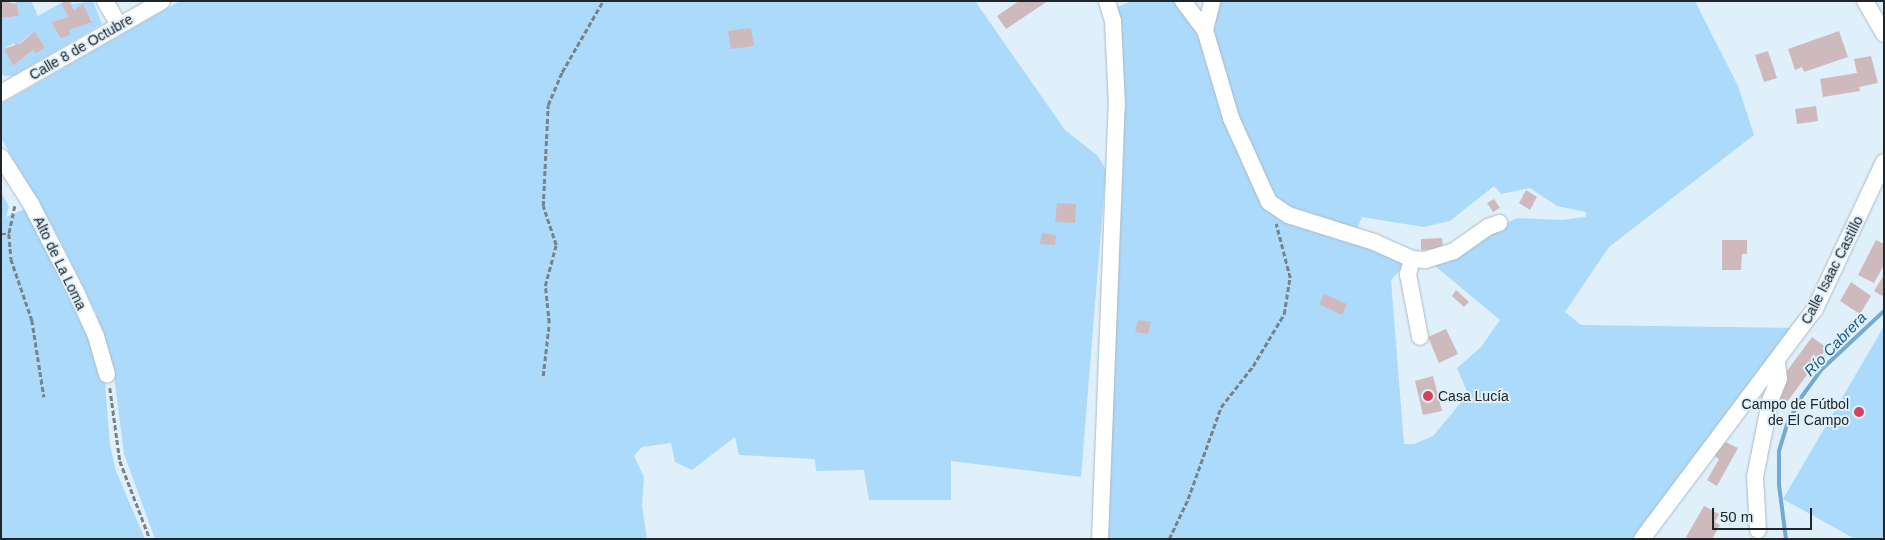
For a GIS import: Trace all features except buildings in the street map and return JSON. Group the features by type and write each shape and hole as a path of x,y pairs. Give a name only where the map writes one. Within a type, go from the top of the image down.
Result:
{"street":[{"path":"105,1 119,26"},
{"name":"Calle 8 de Octubre","path":"1,93 162,1"},
{"path":"1100,539 1117,106 1114,29 1107,1"},
{"path":"1182,1 1205,30 1231,118 1269,202 1288,215 1374,242 1412,259 1425,260 1454,252 1480,232 1499,223"},
{"path":"1205,30 1212,1"},
{"path":"1865,1 1884,34"},
{"name":"Alto de La Loma","path":"1,157 19,185 77,294 96,336 107,374"},
{"name":"Calle Isaac Castillo","path":"1642,539 1815,309 1884,162"},
{"path":"1412,259 1408,274 1420,337"},
{"path":"1758,530 1755,477 1770,401 1779,379 1777,362"}],"path":[{"path":"543,376 548,323 545,286 556,245 543,206 548,105 562,72 603,1"},
{"path":"19,185 8,234 19,288 32,320 44,396"},
{"path":"1169,539 1188,500 1221,407 1253,366 1284,314 1290,278 1269,202"},
{"path":"1,234 8,234"},
{"path":"107,374 120,461 150,539"}],"shaded area":[{"path":"13,1 31,1 38,16 61,3 68,17 51,22 61,39 71,34 69,30 92,21 83,5 74,10 69,1 73,4 93,1 102,24 13,76 5,76 1,74 1,18 19,16 17,4","holes":["35,31 45,48 35,54 33,50 13,66 4,49 14,43 16,46"]},
{"path":"180,1 975,1 1065,130 1098,156 1106,170 1081,477 951,461 951,500 869,500 864,470 816,471 815,459 739,455 735,437 692,470 675,462 671,443 642,447 634,456 644,477 642,505 647,539 155,539 124,454 114,376 96,313 60,240 1,138 1,104"},
{"path":"1132,1 1176,1 1200,36 1263,199 1407,263 1391,280 1404,444 1414,444 1433,436 1468,394 1457,368 1481,347 1500,320 1429,261 1517,218 1562,220 1586,217 1586,212 1557,206 1530,188 1501,194 1494,186 1450,221 1423,227 1362,217 1357,229 1334,226 1274,200 1234,117 1213,34 1215,1 1695,1 1738,86 1754,135 1609,247 1565,312 1581,325 1793,328 1635,539 1106,539 1124,143 1115,8"},
{"path":"1,192 9,207 6,217 27,208 74,296 105,383 110,445 116,471 145,539 1,539"},
{"name":"Campo de Fútbol de El Campo","path":"1884,326 1884,539 1855,539 1783,499"}],"waterway":[{"name":"Río Cabrera","path":"1786,539 1779,485 1779,451 1787,425 1800,399 1822,369 1884,311"}],"place":[{"name":"Casa Lucía","path":"1428,396"},
{"name":"Campo de Fútbol de El Campo","path":"1859,412"}]}
